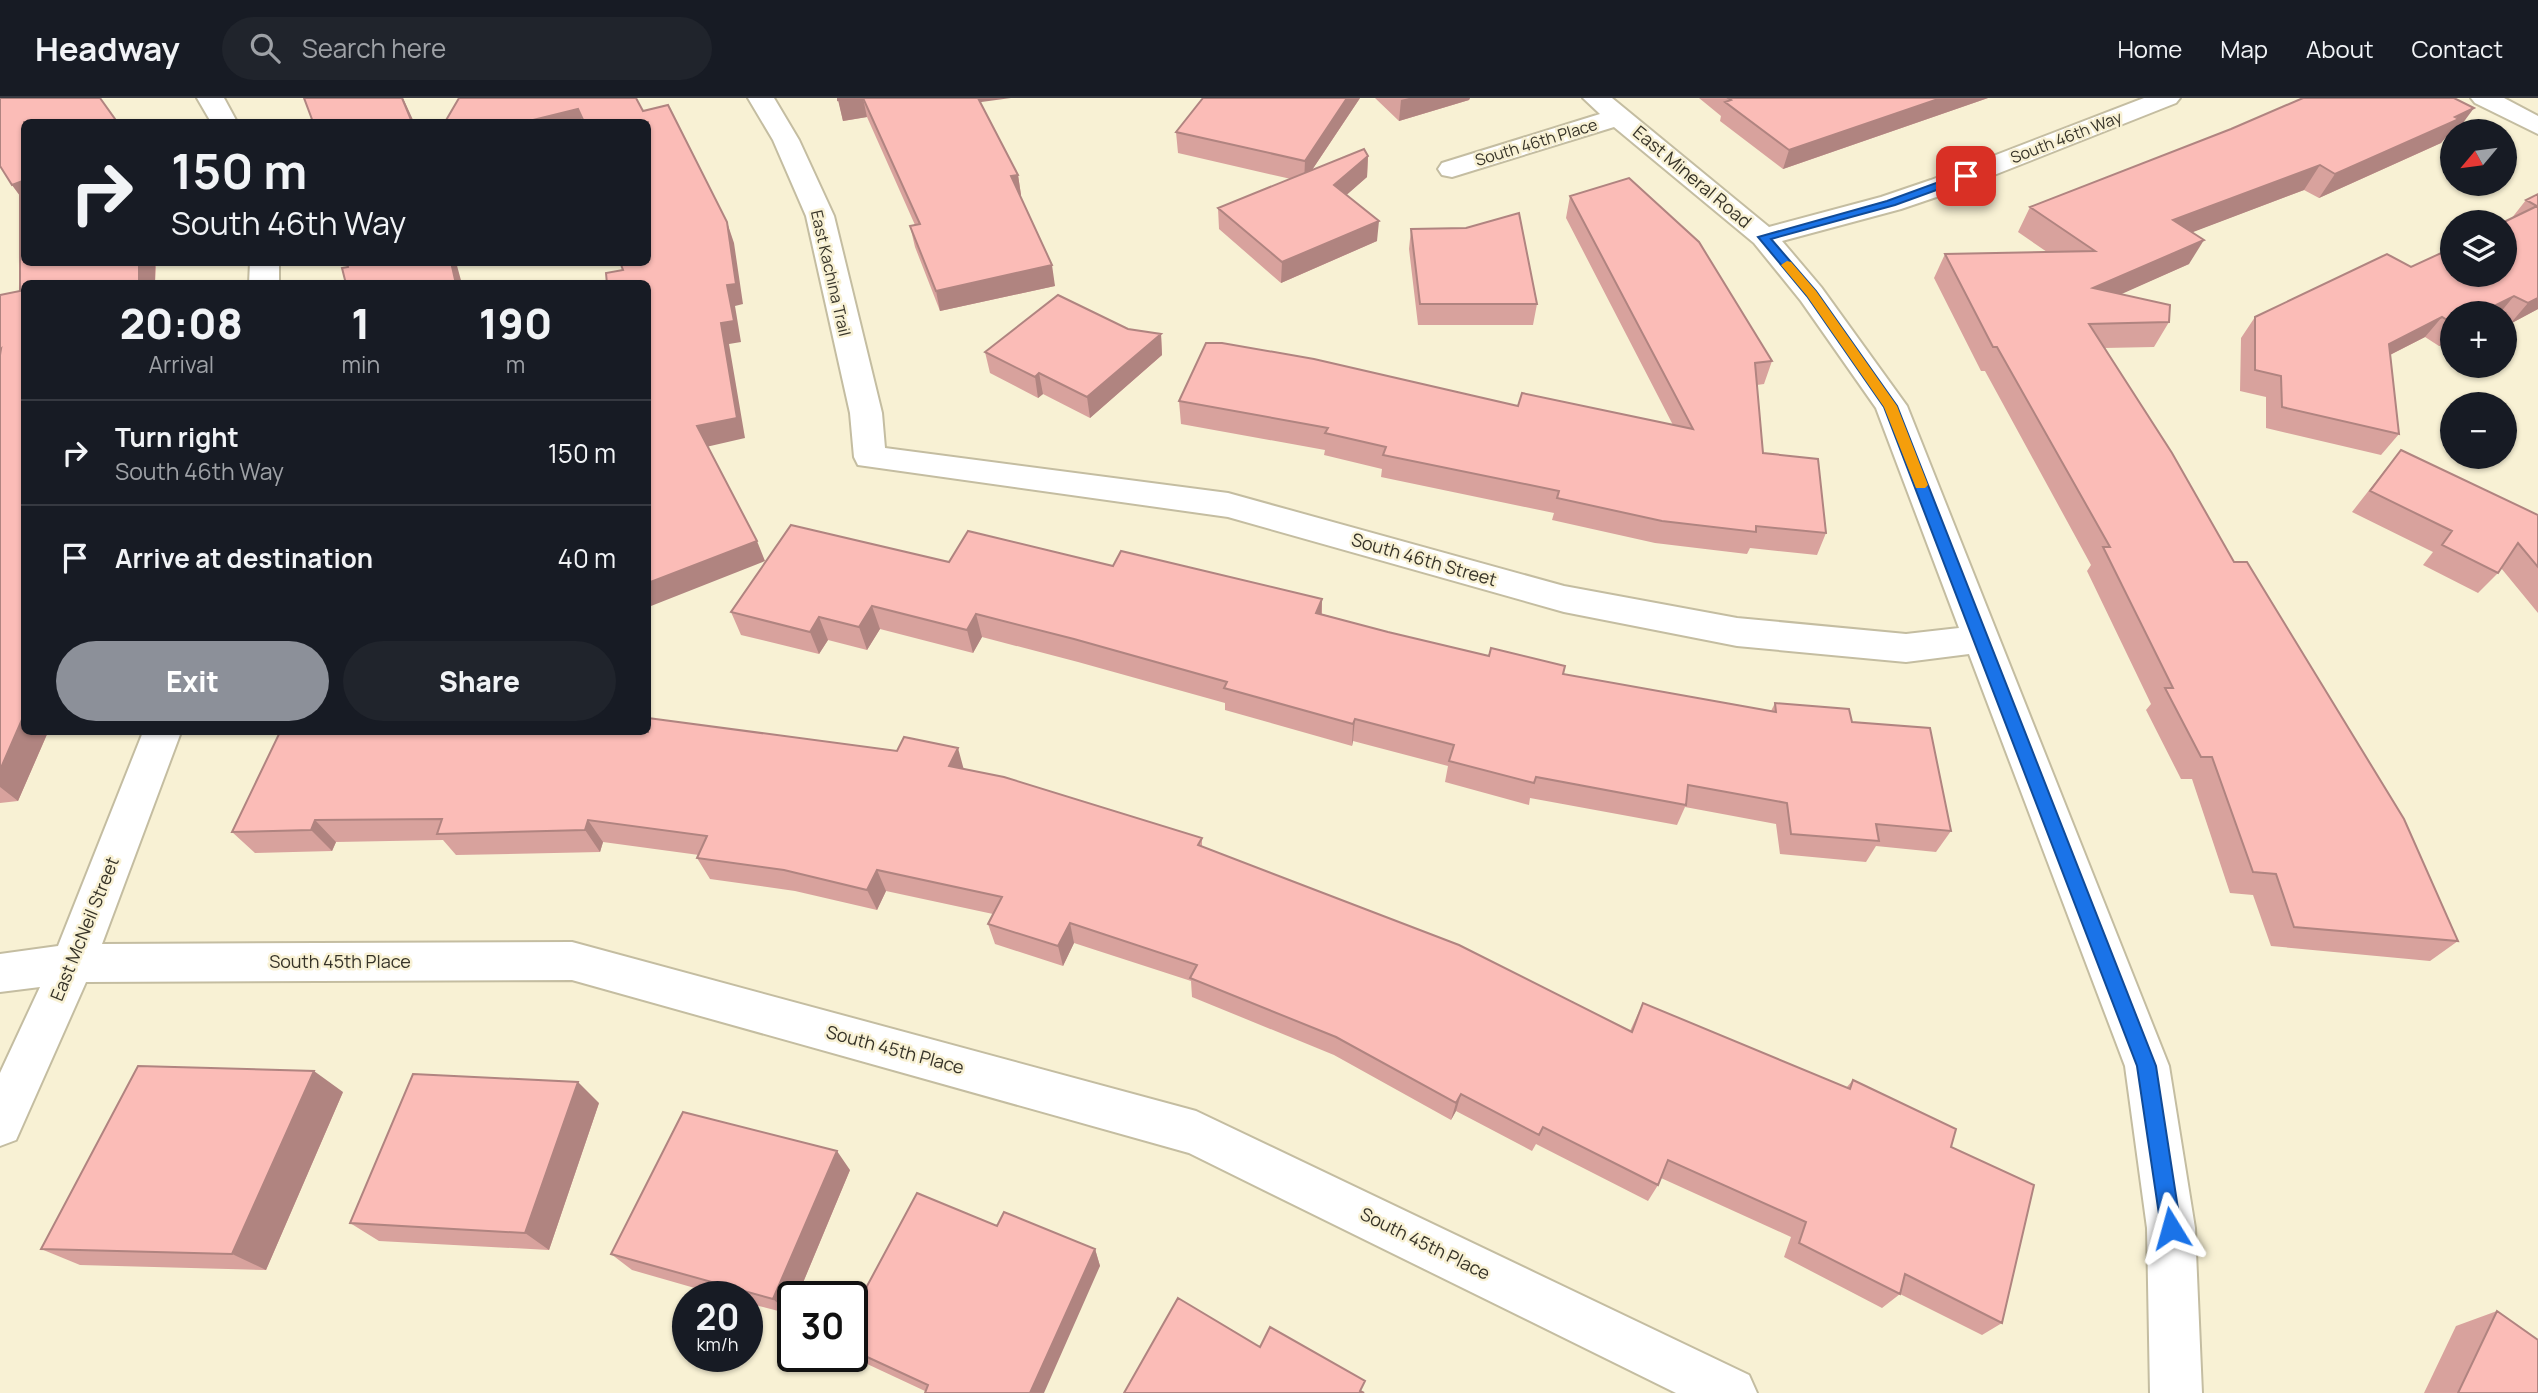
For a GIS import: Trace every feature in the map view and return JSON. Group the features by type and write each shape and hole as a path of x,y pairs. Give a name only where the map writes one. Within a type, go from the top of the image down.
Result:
{"street":[{"path":"210,98 223,119"},
{"name":"East Kachina Trail","path":"761,98 786,139 820,216 866,413 870,457"},
{"name":"South 46th Way","path":"1764,237 1891,203 1941,186 2167,98"},
{"path":"2484,98 2538,125"},
{"name":"East Mineral Road","path":"1609,107 1764,237 1811,294 1891,406 1979,639 2147,1066 2171,1228 2176,1393"},
{"name":"South 46th Place","path":"1452,169 1609,107"},
{"name":"South 46th Street","path":"870,457 1228,505 1564,599 1737,632 1906,648 1979,639"},
{"name":"East McNeil Street","path":"0,1124 73,963 161,735"},
{"name":"South 45th Place","path":"0,974 73,963 572,961 1196,1133 1731,1393"}],"building":[{"path":"0,98 100,98 115,119 21,119 21,266 139,266 139,280 21,280 21,722 0,770 0,295 20,291 20,182 12,185 0,166"},
{"path":"304,98 402,98 411,119 312,119"},
{"path":"459,98 636,98 643,111 668,105 727,222 736,284 727,285 734,321 721,323 737,418 697,426 757,541 651,582 651,280 607,280 606,273 623,270 622,266 651,266 651,119 583,119 578,109 537,119 447,119"},
{"path":"863,98 978,98 1018,175 1011,176 1052,265 936,291 910,226 920,224"},
{"path":"1203,98 1347,98 1305,161 1176,132"},
{"path":"1728,98 1941,98 1789,150 1725,102 1731,100"},
{"path":"2303,98 2454,98 2474,108 2455,117 2459,119 2440,119 2440,127 2335,174 2320,165 2173,220 2204,240 2093,288 2170,305 2169,322 2089,324 2172,453 2234,562 2247,562 2404,819 2458,941 2294,927 2276,874 2253,872 2212,757 2201,757 2165,688 2173,688 2103,547 2110,547 1997,347 1993,347 1945,254 2095,251 2030,207"},
{"path":"1364,149 1368,156 1334,185 1379,221 1282,262 1218,208"},
{"path":"1629,178 1699,242 1772,361 1755,363 1763,453 1818,459 1826,533 1756,526 1756,532 1662,521 1557,498 1559,491 1383,455 1386,447 1325,433 1328,428 1179,401 1206,343 1222,343 1314,359 1518,406 1522,393 1693,429 1570,196"},
{"path":"2538,194 2538,298 2528,303 2514,296 2504,301 2440,301 2440,318 2389,344 2399,434 2282,407 2281,376 2255,370 2255,317 2387,254 2411,267 2440,254 2440,287 2517,287 2517,216 2537,206 2526,200"},
{"path":"1519,213 1537,304 1420,304 1411,229 1466,228"},
{"path":"452,266 455,280 345,280 342,268"},
{"path":"1058,295 1128,329 1161,334 1087,397 1039,373 1035,377 985,352"},
{"path":"2401,450 2538,515 2538,567 2518,543 2498,573 2442,545 2452,531 2370,491"},
{"path":"791,525 949,562 968,531 1113,566 1121,551 1322,599 1316,613 1388,632 1489,656 1491,648 1565,666 1563,674 1776,712 1775,703 1849,709 1852,722 1930,728 1951,831 1876,824 1879,841 1791,834 1787,803 1688,785 1686,805 1536,777 1534,783 1449,761 1454,745 1355,719 1353,724 1224,688 1227,682 976,614 967,630 872,606 859,627 819,617 810,632 731,612"},
{"path":"651,718 897,751 904,737 958,748 949,766 1004,777 1202,838 1198,845 1459,945 1632,1032 1643,1003 1850,1089 1853,1080 1956,1129 1951,1147 2034,1185 2002,1323 1905,1274 1900,1294 1799,1243 1806,1222 1668,1160 1658,1185 1543,1127 1539,1135 1461,1094 1456,1103 1336,1037 1190,978 1197,965 1070,923 1058,946 988,924 1002,897 877,870 867,890 784,870 697,858 707,836 588,820 585,830 437,834 442,819 315,820 311,830 232,832 279,735 651,735"},
{"path":"138,1066 314,1071 232,1254 41,1249"},
{"path":"413,1074 578,1082 525,1233 350,1223"},
{"path":"683,1112 837,1151 781,1281 777,1281 773,1299 763,1296 763,1281 708,1281 611,1254"},
{"path":"917,1193 997,1226 1004,1212 1095,1249 1030,1393 925,1393 928,1385 868,1357 868,1284"},
{"path":"1178,1298 1260,1347 1270,1327 1365,1381 1360,1391 1364,1393 1124,1393"},
{"path":"2497,1311 2538,1340 2538,1393 2458,1393"}],"slow traffic":[{"path":"1787,265 1811,294 1891,406 1921,485"}],"route":[{"path":"1966,176 1891,203 1764,237 1811,294 1891,406 1979,639 2147,1066 2171,1228"}]}
